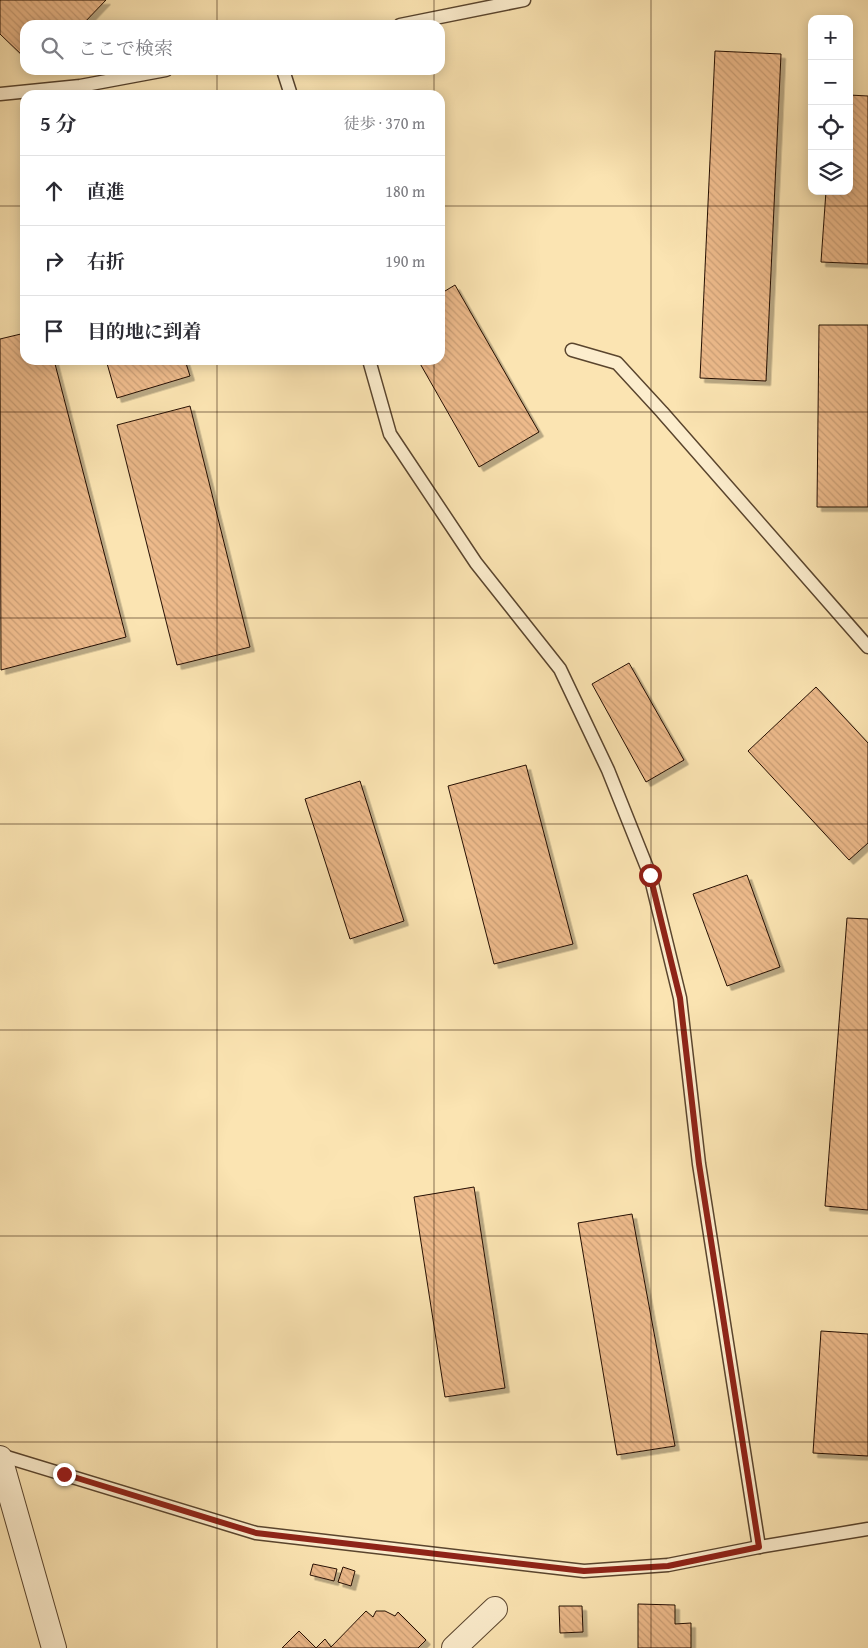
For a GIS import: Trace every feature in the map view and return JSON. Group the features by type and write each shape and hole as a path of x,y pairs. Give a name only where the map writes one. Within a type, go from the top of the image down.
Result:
{"street":[{"path":"0,1456 54,1648"},
{"path":"454,1648 495,1608"}],"lane":[{"path":"425,20 524,0"},
{"path":"40,90 80,86 139,75"},
{"path":"284,75 289,90"},
{"path":"0,94 20,92"},
{"path":"572,350 617,363 868,647"},
{"path":"369,365 390,434 476,563 560,669 608,770 650,875 680,998 699,1164 759,1547"},
{"path":"0,1456 256,1533 584,1571 668,1566 759,1547 868,1529"}],"building":[{"path":"0,0 106,0 87,20 20,20 20,53 0,34"},
{"path":"715,51 781,54 766,381 700,378"},
{"path":"853,95 868,96 868,264 821,262 826,195 853,195"},
{"path":"455,285 539,432 479,467 421,365 445,365 445,291"},
{"path":"819,325 868,325 868,507 817,507"},
{"path":"20,334 20,365 55,365 126,637 1,670 0,339"},
{"path":"107,365 187,365 190,376 117,398"},
{"path":"190,406 250,647 177,665 117,425"},
{"path":"629,663 684,760 646,782 592,684"},
{"path":"816,687 868,743 868,843 849,860 748,751"},
{"path":"526,765 573,944 494,964 448,786"},
{"path":"360,781 404,921 350,939 305,799"},
{"path":"747,875 780,967 727,986 693,894"},
{"path":"847,918 868,919 868,1210 825,1206"},
{"path":"474,1187 505,1388 445,1397 414,1197"},
{"path":"632,1214 675,1446 617,1455 578,1223"},
{"path":"821,1331 868,1334 868,1456 813,1453"},
{"path":"313,1564 337,1569 334,1581 310,1575"},
{"path":"343,1567 355,1571 351,1586 338,1582"},
{"path":"638,1604 675,1605 675,1624 691,1623 691,1648 638,1648"},
{"path":"559,1606 582,1606 583,1632 560,1633"},
{"path":"366,1611 373,1617 376,1611 385,1611 395,1616 398,1612 426,1640 418,1648 316,1648 325,1639 331,1647"},
{"path":"299,1631 316,1648 282,1648"}],"route":[{"path":"64,1474 256,1533 584,1571 668,1566 759,1547 699,1164 680,998 650,875"}]}
